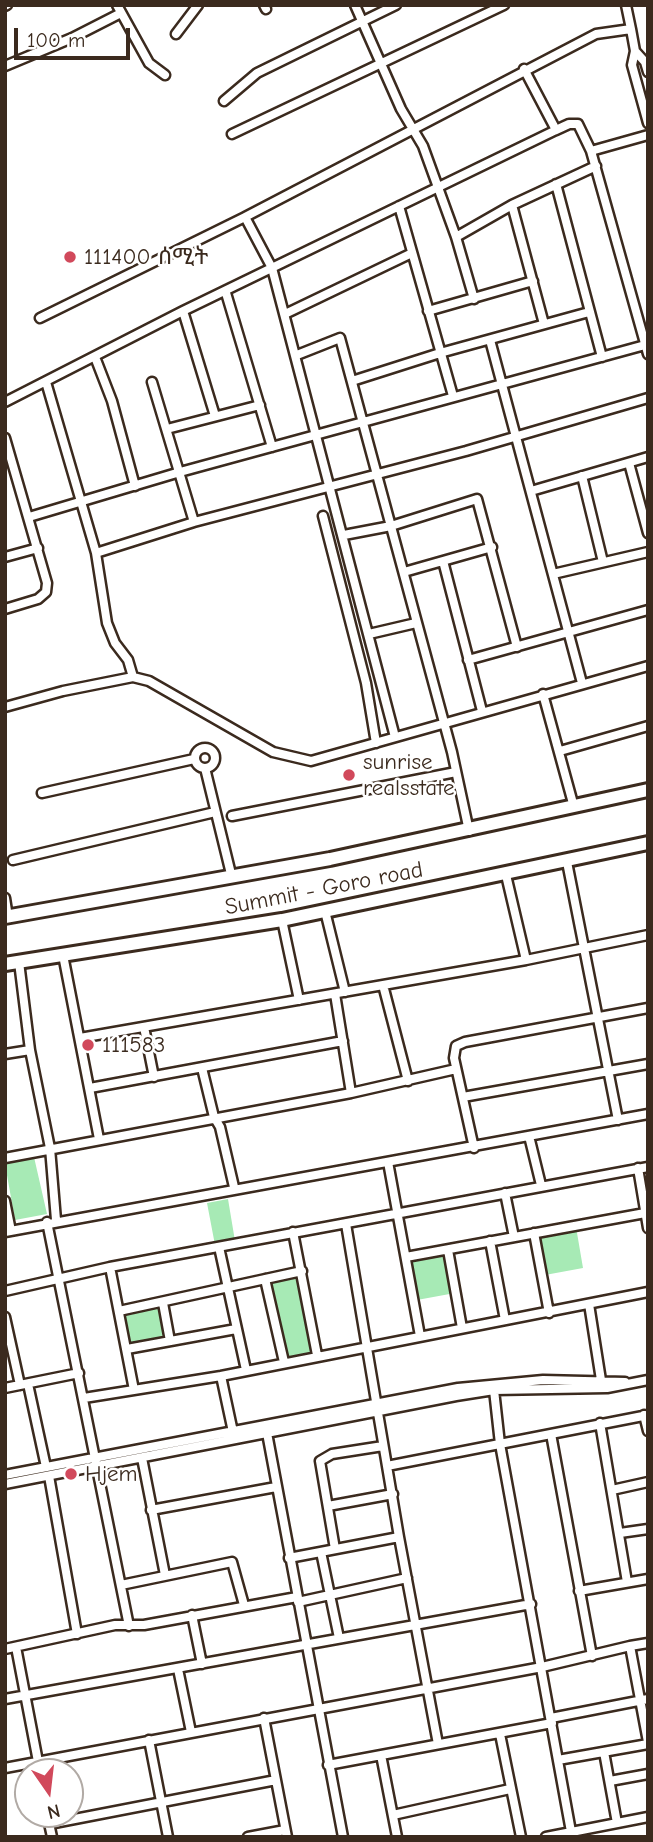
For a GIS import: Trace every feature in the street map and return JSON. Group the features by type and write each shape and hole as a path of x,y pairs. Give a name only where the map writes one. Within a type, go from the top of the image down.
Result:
{"highway":[{"path":"6,917 232,878 469,831 648,790"},
{"name":"Summit - Goro road","path":"5,964 282,920 648,843"}],"street":[{"path":"176,34 198,5"},
{"path":"355,5 401,109 414,127 456,237 474,299"},
{"path":"224,101 257,73 396,5"},
{"path":"232,134 383,65 504,5"},
{"path":"626,5 635,51 632,65 648,123"},
{"path":"5,66 119,9 149,63 165,75"},
{"path":"40,318 245,217 584,38 631,29"},
{"path":"635,51 645,62 648,72"},
{"path":"524,69 556,130"},
{"path":"5,402 183,311 226,293 569,124 578,124 596,166 647,350 602,357 453,396 29,517"},
{"path":"590,152 648,135"},
{"path":"456,237 512,205 596,166"},
{"path":"556,184 602,357"},
{"path":"512,205 544,324"},
{"path":"399,206 453,396"},
{"path":"245,217 272,268 332,486 395,737"},
{"path":"285,314 412,253"},
{"path":"428,311 533,281"},
{"path":"226,293 272,447"},
{"path":"183,311 215,416"},
{"path":"352,381 440,353 589,312"},
{"path":"297,355 340,338 365,422 457,772 469,831"},
{"path":"490,340 582,683"},
{"path":"95,357 112,401 135,486"},
{"path":"46,382 96,553 107,624 115,643 128,660 133,677"},
{"path":"152,382 194,522"},
{"path":"96,553 194,522 515,437 648,398"},
{"path":"167,429 260,405"},
{"path":"5,438 47,583 46,592 38,600 5,609"},
{"path":"531,491 648,457"},
{"path":"629,463 648,533"},
{"path":"582,476 603,562"},
{"path":"344,535 391,526 477,499 517,647"},
{"path":"323,516 366,683 376,743"},
{"path":"404,572 492,547"},
{"path":"5,557 38,548"},
{"path":"553,574 648,552"},
{"path":"443,561 481,712"},
{"path":"468,660 648,610"},
{"path":"369,634 416,622"},
{"path":"5,707 63,691 133,677 149,681 239,735 296,760 311,761 648,666"},
{"path":"543,694 574,807"},
{"path":"560,751 648,726"},
{"path":"42,793 194,758 200,749 210,749 214,752 214,763 205,768"},
{"path":"194,758 205,768 232,878"},
{"path":"232,816 457,772"},
{"path":"13,860 215,812"},
{"path":"567,862 618,1120"},
{"path":"506,874 526,960"},
{"path":"5,898 6,917"},
{"path":"325,911 345,992"},
{"path":"282,920 299,1000"},
{"path":"79,1038 526,960 648,935"},
{"path":"63,955 99,1139"},
{"path":"19,962 30,1050 50,1148 51,1221 60,1279 129,1626"},
{"path":"383,985 408,1082"},
{"path":"335,994 351,1093"},
{"path":"474,1148 454,1058 456,1046 465,1042 648,1008"},
{"path":"144,1027 153,1077"},
{"path":"90,1088 343,1041"},
{"path":"5,1054 30,1050"},
{"path":"463,1097 648,1063"},
{"path":"202,1068 234,1187"},
{"path":"5,1158 408,1082 456,1069"},
{"path":"5,1201 8,1231 234,1187 474,1148 648,1114"},
{"path":"529,1136 541,1185"},
{"path":"387,1162 420,1336"},
{"path":"5,1291 110,1267 648,1167"},
{"path":"638,1168 648,1228"},
{"path":"505,1193 514,1237"},
{"path":"406,1257 645,1213"},
{"path":"346,1224 393,1494 398,1537 438,1744"},
{"path":"293,1232 317,1355"},
{"path":"534,1233 549,1313"},
{"path":"490,1241 505,1320"},
{"path":"219,1247 246,1370"},
{"path":"448,1250 462,1328"},
{"path":"110,1267 134,1390"},
{"path":"119,1311 302,1271"},
{"path":"265,1279 284,1362"},
{"path":"85,1398 221,1376 648,1292"},
{"path":"163,1303 170,1341"},
{"path":"589,1304 601,1380"},
{"path":"5,1317 47,1472 77,1634"},
{"path":"127,1349 236,1329"},
{"path":"5,1388 79,1373"},
{"path":"221,1376 233,1432"},
{"path":"97,1461 142,1458 492,1383 601,1380 628,1383"},
{"path":"5,1484 47,1472 233,1432 494,1390 607,1388 648,1381"},
{"path":"494,1390 500,1444 571,1834"},
{"path":"387,1466 646,1415 648,1431"},
{"path":"600,1423 627,1582"},
{"path":"267,1433 343,1837"},
{"path":"551,1434 592,1656"},
{"path":"335,1549 321,1457 383,1446"},
{"path":"142,1458 165,1575"},
{"path":"5,1475 47,1472"},
{"path":"612,1490 648,1482"},
{"path":"151,1510 276,1487"},
{"path":"328,1506 393,1494"},
{"path":"620,1533 648,1529"},
{"path":"289,1558 398,1537"},
{"path":"321,1552 339,1638"},
{"path":"121,1585 232,1562 244,1605"},
{"path":"5,1649 121,1624 129,1626 244,1605 330,1595 407,1578"},
{"path":"579,1591 648,1579"},
{"path":"5,1699 531,1604"},
{"path":"192,1615 202,1664"},
{"path":"55,1758 542,1667 648,1643"},
{"path":"558,1760 648,1743 644,1700 630,1646"},
{"path":"16,1647 38,1758"},
{"path":"178,1669 191,1732"},
{"path":"328,1766 500,1734 644,1700"},
{"path":"248,1837 286,1833 264,1718"},
{"path":"500,1734 521,1837"},
{"path":"149,1740 168,1837"},
{"path":"604,1752 617,1823"},
{"path":"381,1755 397,1837"},
{"path":"610,1782 648,1773"},
{"path":"84,1817 276,1780"},
{"path":"393,1815 510,1789"},
{"path":"546,1837 648,1817"}],"green space":[{"path":"34,1157 47,1214 15,1220 5,1164"},
{"path":"228,1199 235,1241 215,1245 207,1203"},
{"path":"576,1227 583,1268 545,1275 538,1234"},
{"path":"448,1252 455,1293 417,1300 410,1259"},
{"path":"301,1276 314,1352 285,1358 270,1283"},
{"path":"161,1307 168,1341 128,1348 122,1315"}],"place":[{"name":"111400 ሰሚት","path":"70,257"},
{"name":"sunrise realsstate","path":"349,775"},
{"name":"111583","path":"88,1045"},
{"name":"Hjem","path":"71,1474"}]}
